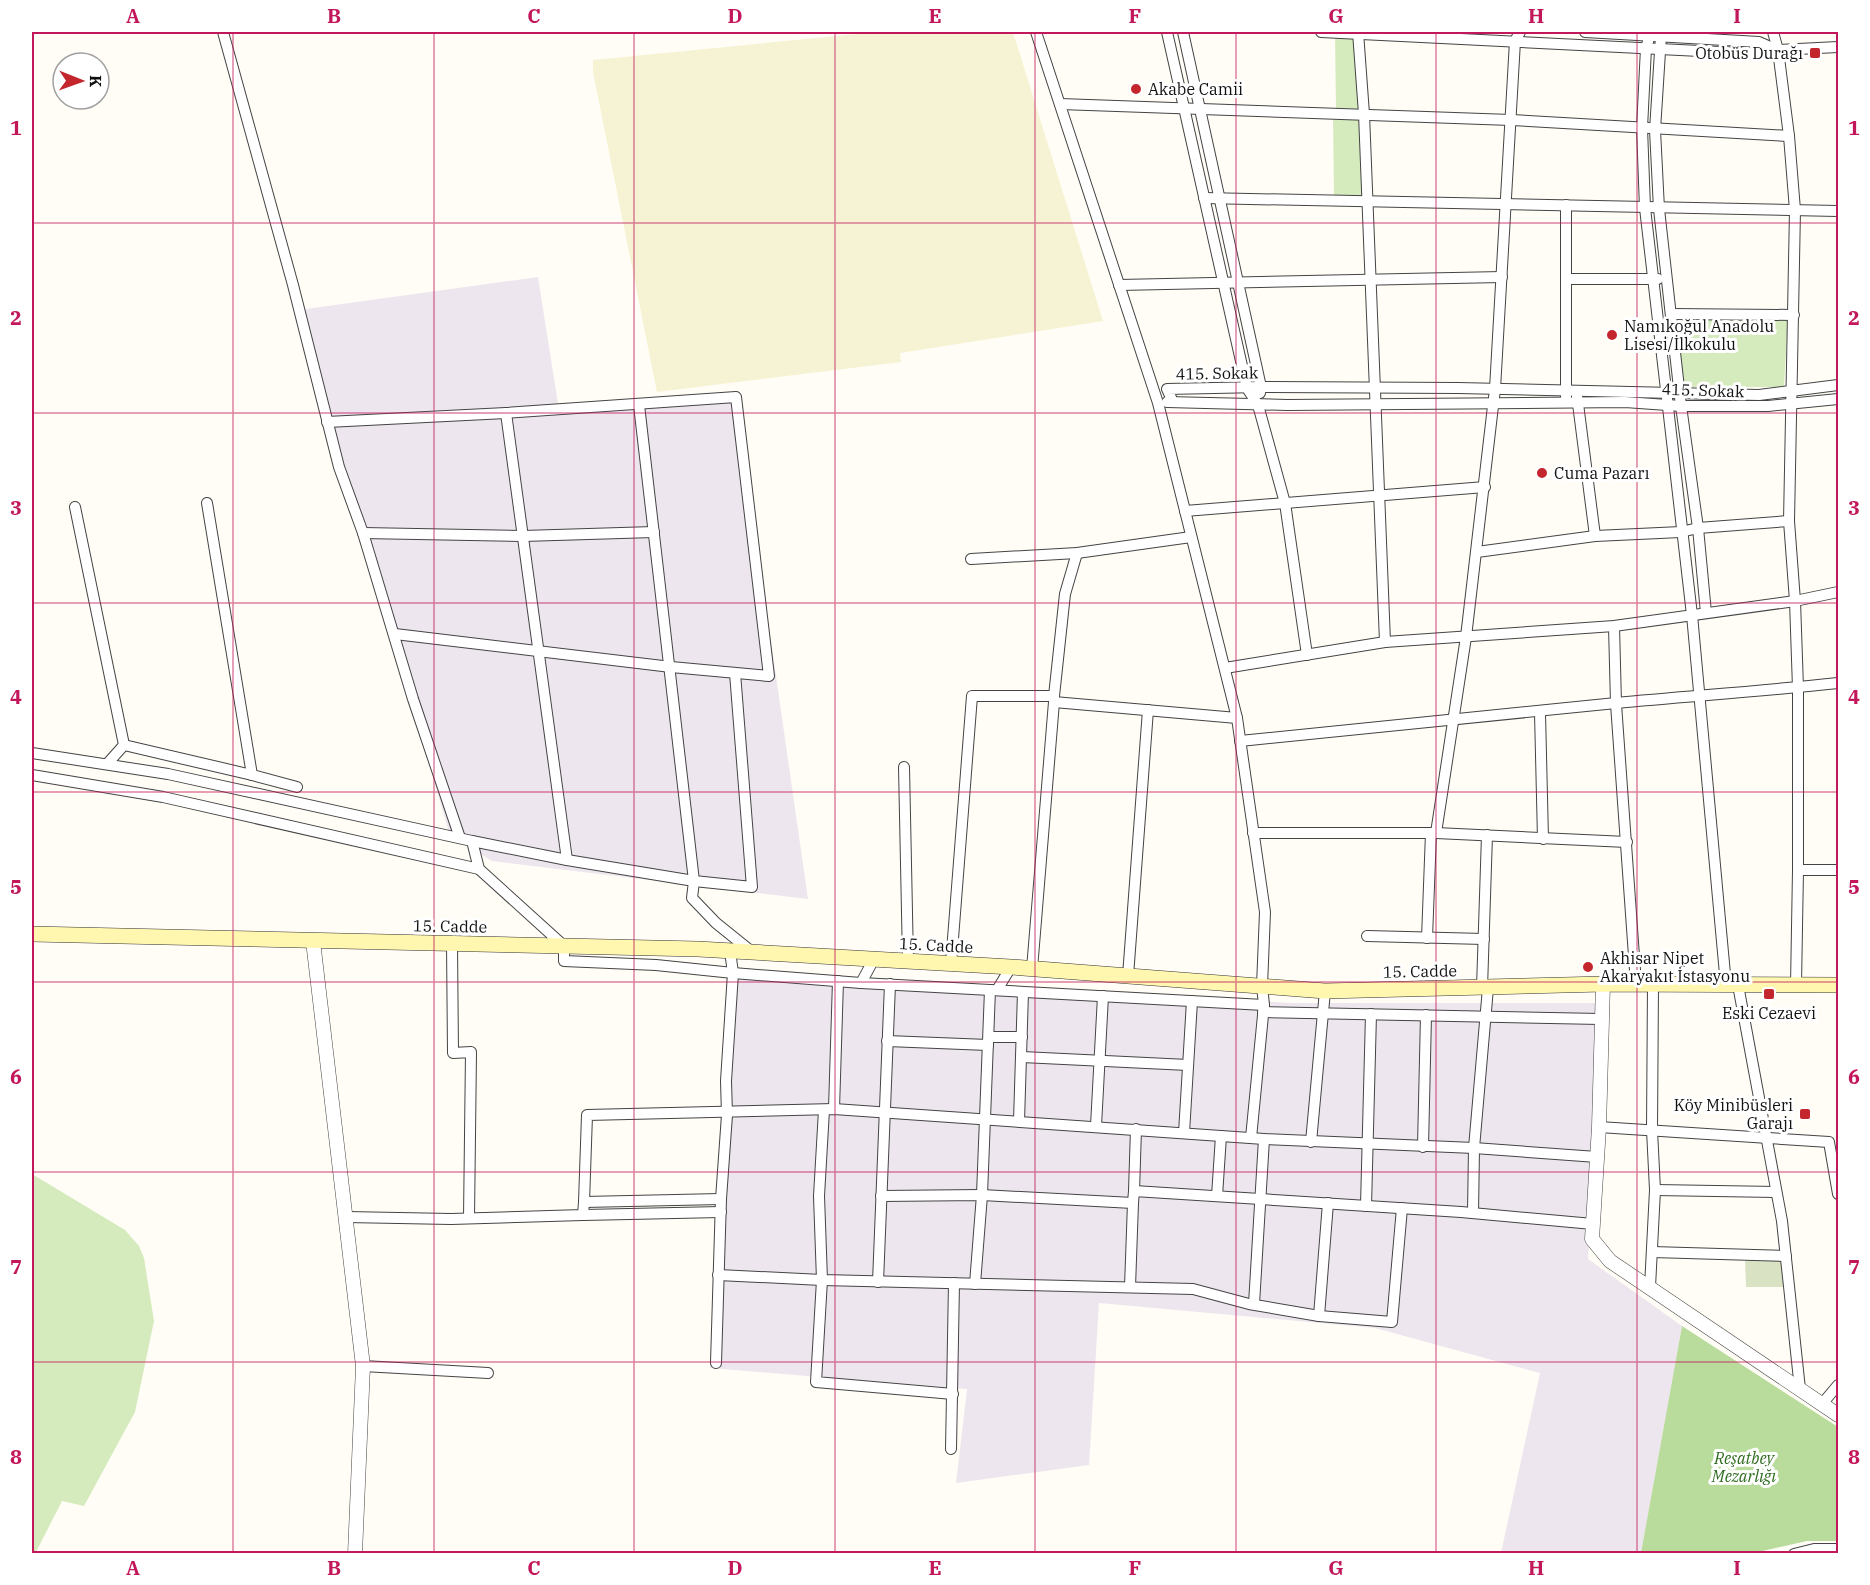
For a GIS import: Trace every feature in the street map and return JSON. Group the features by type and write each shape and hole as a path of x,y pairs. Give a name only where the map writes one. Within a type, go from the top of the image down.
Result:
{"main road":[{"name":"15. Cadde","path":"32,934 730,951 1011,967 1325,991 1604,984 1839,985"}],"street":[{"path":"223,32 293,285 339,467 395,634 412,699 460,838"},
{"path":"1036,32 1158,403 1236,718 1265,912 1263,1009 1251,1138"},
{"path":"1167,32 1247,388 1258,405 1285,503 1307,655"},
{"path":"1182,32 1261,387 1258,405"},
{"path":"1322,32 1518,36 1658,49 1760,54 1778,50 1839,47"},
{"path":"1585,32 1759,42 1778,50"},
{"path":"1773,32 1778,50 1789,136 1795,210 1789,521 1795,601 1797,688 1796,985"},
{"path":"1358,33 1364,114 1385,642"},
{"path":"1427,938 1433,833 1466,636 1495,389 1518,36"},
{"path":"1655,36 1646,48 1642,128 1645,207 1732,985 1776,1192 1786,1256 1800,1389"},
{"path":"1655,36 1658,49 1655,130 1659,208 1681,406 1698,528 1706,613"},
{"path":"1059,104 1511,120 1789,136"},
{"path":"1204,198 1839,211"},
{"path":"1566,206 1566,279 1571,390 1566,403"},
{"path":"1119,285 1502,277"},
{"path":"1566,279 1653,280 1667,278"},
{"path":"1671,314 1794,315"},
{"name":"415. Sokak","path":"1839,385 1792,398 1681,406 1666,398 1571,390 1374,387 1167,389 1173,402 1258,405 1578,403 1666,398 1680,393 1760,395 1792,398 1839,399"},
{"path":"1571,390 1578,403 1595,536"},
{"path":"327,422 639,405 736,397 769,676 671,667 395,634"},
{"path":"1158,403 1173,402"},
{"path":"639,405 671,667 694,881 692,898 716,923 752,952"},
{"path":"506,413 567,860"},
{"path":"1185,511 1485,487"},
{"path":"207,503 252,776"},
{"path":"75,507 124,745"},
{"path":"1477,552 1595,536 1681,532 1698,528 1789,521"},
{"path":"363,533 523,536 654,532"},
{"path":"971,559 1077,553 1191,537"},
{"path":"1032,969 1065,594 1077,553"},
{"path":"1225,668 1385,642 1614,626 1795,601 1839,592"},
{"path":"1614,626 1616,704 1636,984"},
{"path":"32,753 168,774 567,860 694,881 752,887 735,673"},
{"path":"1240,741 1839,683"},
{"path":"951,964 972,696 1054,699 1236,718"},
{"path":"1128,976 1148,710"},
{"path":"1540,712 1543,839"},
{"path":"124,745 297,787"},
{"path":"108,764 124,745"},
{"path":"904,767 908,961"},
{"path":"32,775 163,797 479,869 564,946 564,961 656,964 838,981 1192,1001 1322,1013 1602,1018"},
{"path":"1253,833 1433,833 1627,842"},
{"path":"1473,1213 1474,1148 1487,1016 1484,939 1487,836"},
{"path":"472,841 479,869"},
{"path":"1798,870 1839,870"},
{"path":"1367,936 1484,939"},
{"path":"313,941 363,1366 355,1554"},
{"path":"452,944 453,1053 471,1052 470,1218"},
{"path":"716,1363 721,1199 727,1111 726,1081 733,973 730,951"},
{"path":"861,982 874,959"},
{"path":"975,1284 982,1195 988,1041 994,990 1011,967"},
{"path":"838,981 829,1110 819,1196 822,1280 816,1382 952,1394"},
{"path":"878,1282 890,984"},
{"path":"1604,984 1592,1239 1610,1261 1839,1415"},
{"path":"1650,1287 1655,1190 1652,1130 1653,984"},
{"path":"1311,1142 1325,991"},
{"path":"1019,1121 1023,992"},
{"path":"1096,1126 1103,996"},
{"path":"1184,1133 1192,1001"},
{"path":"1366,1206 1371,1014"},
{"path":"1423,1147 1426,1015"},
{"path":"887,1041 988,1041 1022,1037"},
{"path":"1022,1057 1188,1065"},
{"path":"583,1215 587,1115 829,1110 1311,1142 1474,1148 1597,1157"},
{"path":"1599,1127 1829,1142 1836,1157 1839,1194"},
{"path":"1130,1287 1136,1129"},
{"path":"1217,1196 1221,1136"},
{"path":"1254,1304 1264,1139"},
{"path":"1655,1190 1776,1192"},
{"path":"1134,1191 1473,1213 1593,1224"},
{"path":"881,1196 982,1195 1133,1203"},
{"path":"584,1202 721,1199"},
{"path":"1319,1316 1328,1203"},
{"path":"718,1275 878,1282 1193,1288 1254,1304 1319,1316 1392,1322 1402,1208"},
{"path":"346,1217 470,1218 721,1212"},
{"path":"1652,1252 1786,1256"},
{"path":"951,1449 954,1283"},
{"path":"363,1366 488,1373"},
{"path":"1822,1404 1839,1385"},
{"path":"1794,1554 1839,1549"}],"shaded area":[{"path":"877,32 1013,32 1103,321 900,353 901,362 657,392 593,72 593,60"},
{"path":"538,277 559,410 736,397 808,899 492,861 450,836 299,310"},
{"path":"727,969 1291,1003 1602,1003 1588,1259 1682,1326 1641,1554 1501,1553 1540,1373 1375,1328 1099,1303 1089,1465 956,1483 967,1389 710,1368"}],"green space":[{"path":"1335,35 1355,36 1360,109 1336,108"},
{"path":"1333,117 1361,118 1362,196 1334,196"},
{"path":"1676,314 1788,315 1784,387 1684,387"},
{"path":"32,1174 125,1230 139,1246 144,1258 154,1321 135,1412 84,1506 62,1501 35,1554 32,1553"},
{"path":"1782,1258 1785,1287 1746,1287 1745,1260"},
{"name":"Reşatbey Mezarlığı","path":"1682,1326 1838,1427 1838,1541 1807,1541 1754,1553 1641,1553"}],"place":[{"name":"Otobüs Durağı","path":"1815,53"},
{"name":"Akabe Camii","path":"1136,89"},
{"name":"Namıkoğul Anadolu Lisesi/İlkokulu","path":"1612,335"},
{"name":"Cuma Pazarı","path":"1542,473"},
{"name":"Akhisar Nipet Akaryakıt İstasyonu","path":"1588,967"},
{"name":"Eski Cezaevi","path":"1769,994"},
{"name":"Köy Minibüsleri Garajı","path":"1805,1114"}]}
